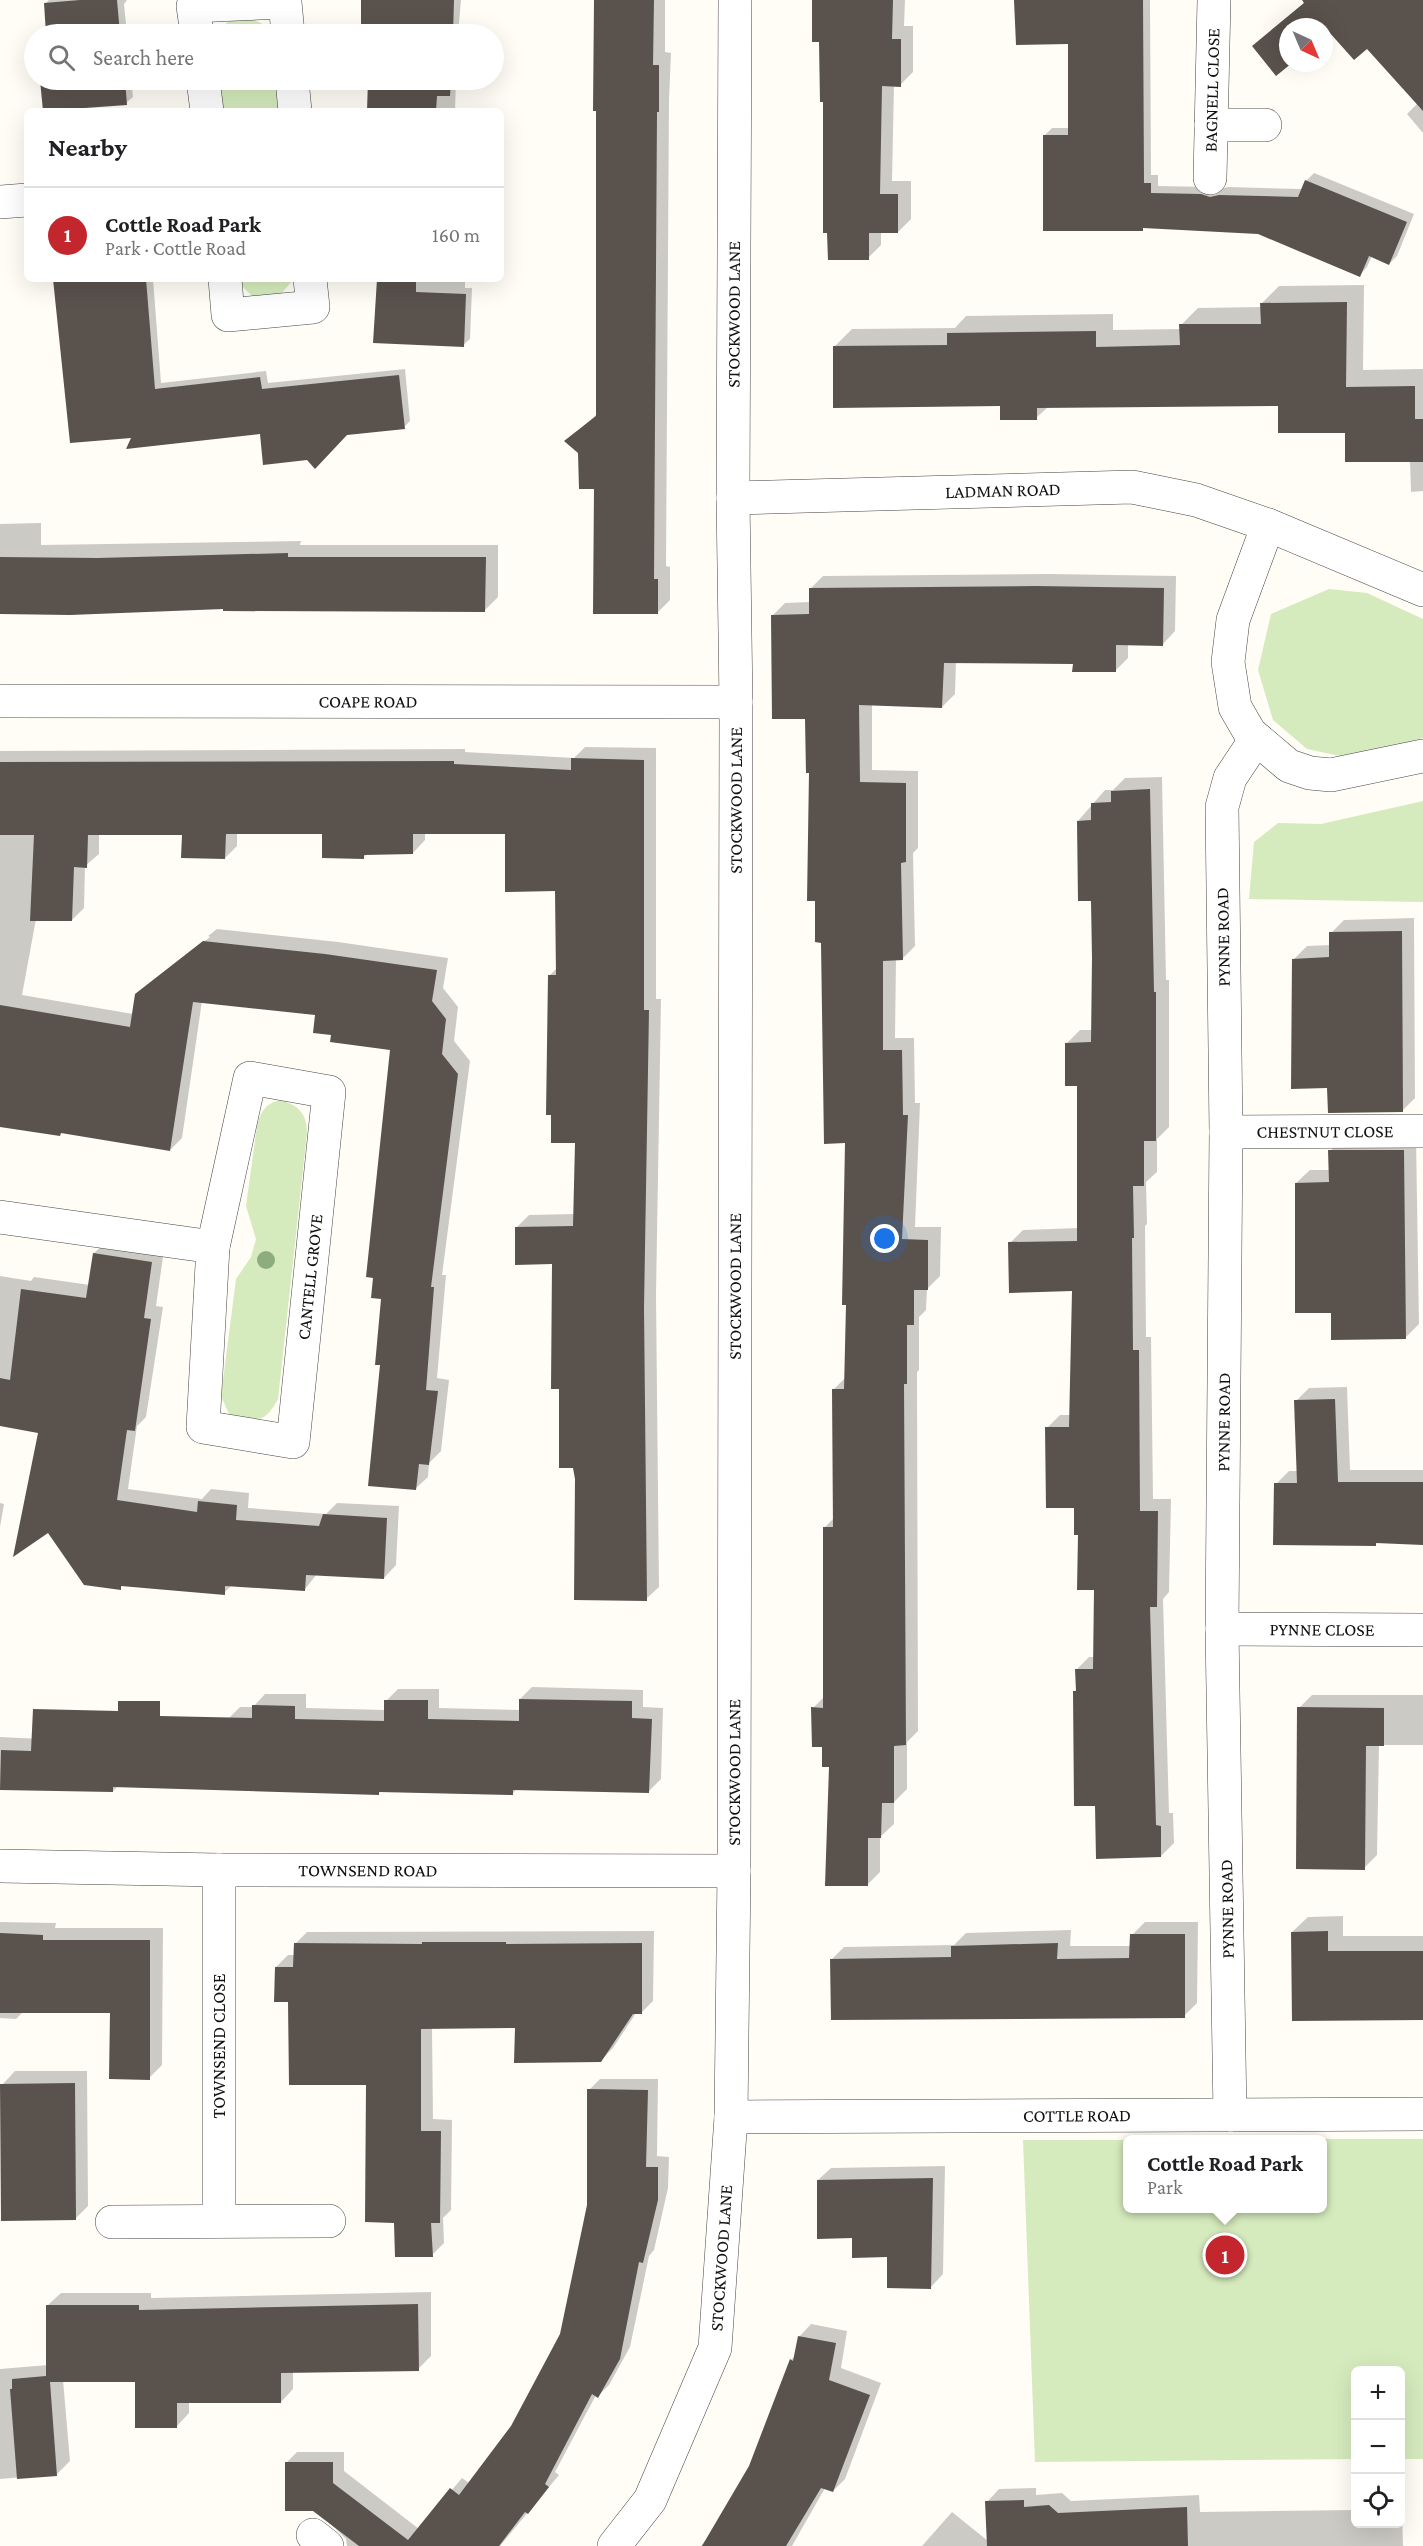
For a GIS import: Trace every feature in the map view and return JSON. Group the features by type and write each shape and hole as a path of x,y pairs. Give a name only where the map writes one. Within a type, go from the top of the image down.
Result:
{"street":[{"name":"STOCKWOOD LANE","path":"614,2546 650,2500 715,2348 731,2117 734,1871 735,0"},
{"name":"BAGNELL CLOSE","path":"1210,178 1214,0"},
{"path":"196,24 193,6 285,2 287,24"},
{"path":"204,90 207,108"},
{"path":"293,90 295,108"},
{"path":"1211,125 1265,125"},
{"path":"0,202 24,200"},
{"path":"225,282 228,315 313,307 310,282"},
{"name":"LADMAN ROAD","path":"733,498 1132,487 1196,500 1268,525 1423,590"},
{"path":"1268,525 1233,620 1228,662 1235,707 1250,733 1289,766 1310,773 1331,775 1423,756"},
{"name":"COAPE ROAD","path":"0,701 736,702"},
{"name":"PYNNE ROAD","path":"1230,2115 1222,1629 1226,1132 1222,807 1230,778 1256,740"},
{"name":"CANTELL GROVE","path":"250,1078 329,1092 293,1442 203,1427 213,1247 250,1078"},
{"name":"CHESTNUT CLOSE","path":"1226,1132 1423,1131"},
{"path":"0,1217 213,1247"},
{"name":"PYNNE CLOSE","path":"1222,1629 1423,1630"},
{"name":"TOWNSEND ROAD","path":"0,1866 219,1870 734,1871"},
{"name":"TOWNSEND CLOSE","path":"219,1870 219,2221"},
{"name":"COTTLE ROAD","path":"731,2117 1423,2114"},
{"path":"111,2222 329,2221"}],"green space":[{"path":"252,19 262,24 226,24 229,21"},
{"path":"216,90 281,90 283,108 217,108"},
{"path":"238,282 291,282 280,295 255,299"},
{"path":"1329,589 1367,593 1423,619 1423,738 1349,758 1307,749 1273,720 1258,670 1271,614"},
{"path":"1423,801 1423,902 1249,899 1254,842 1278,823 1321,824"},
{"path":"280,1100 292,1104 300,1111 307,1126 307,1133 278,1399 267,1415 240,1422 229,1414 221,1396 236,1279 251,1257 256,1239 246,1206 257,1126 264,1109"},
{"path":"1327,2139 1423,2139 1423,2459 1405,2459 1405,2366 1351,2366 1351,2459 1035,2462 1023,2140 1123,2140 1123,2213 1327,2213"}],"building":[{"path":"117,0 119,24 45,24 44,3"},
{"path":"361,0 454,0 453,24 361,24"},
{"path":"594,0 654,0 653,65 659,65 654,579 658,579 658,614 593,614 594,489 579,489 578,453 564,441 596,416"},
{"path":"812,0 893,0 892,39 901,39 901,87 882,86 880,194 898,194 898,233 869,233 869,260 828,260 827,233 823,233 823,102 820,102 819,42 812,42"},
{"path":"1014,0 1143,0 1144,183 1151,183 1151,193 1201,194 1210,197 1219,195 1298,197 1305,180 1407,222 1389,265 1369,256 1360,277 1258,234 1143,228 1143,231 1043,231 1043,135 1068,135 1068,44 1016,45"},
{"path":"1302,0 1423,0 1423,111 1367,49 1354,60 1333,36 1333,18 1286,18 1304,3"},
{"path":"1279,24 1279,72 1281,72 1276,76 1252,46"},
{"path":"41,90 126,90 127,105 43,108"},
{"path":"368,90 450,90 450,96 437,96 436,108 367,108"},
{"path":"53,282 146,282 155,389 260,377 262,389 399,375 405,429 347,435 315,469 307,460 263,465 260,434 126,449 131,438 70,443"},
{"path":"377,282 416,282 416,292 466,294 464,347 373,343"},
{"path":"1347,302 1346,387 1415,386 1415,419 1423,419 1423,462 1345,462 1345,433 1278,433 1278,406 1037,408 1037,420 1000,420 1000,406 833,408 833,346 947,345 947,333 1096,331 1096,347 1180,345 1179,324 1261,324 1260,303"},
{"path":"288,553 288,557 486,557 485,612 223,611 223,609 70,615 0,614 0,557 98,558"},
{"path":"1036,586 1164,588 1163,646 1116,645 1116,672 1072,672 1073,664 944,663 942,708 859,705 860,782 906,783 906,862 901,863 903,960 883,961 883,1050 902,1050 903,1115 908,1115 902,1239 928,1240 928,1290 914,1290 914,1325 907,1325 907,1384 904,1384 906,1745 894,1746 894,1803 882,1803 881,1838 868,1838 868,1886 825,1886 829,1767 822,1767 822,1747 812,1747 811,1707 823,1708 823,1527 833,1527 832,1389 844,1389 846,1305 842,1305 845,1143 824,1144 821,943 815,942 815,901 807,901 809,773 806,773 805,719 772,719 771,615 809,614 809,588"},
{"path":"571,758 644,760 644,1010 649,1010 644,1308 647,1601 574,1600 575,1479 573,1468 559,1468 559,1389 551,1389 552,1264 515,1265 515,1227 573,1226 575,1143 551,1143 551,1115 546,1115 548,975 556,975 555,891 505,892 505,834 413,834 413,854 364,855 364,859 322,858 322,834 226,834 225,859 181,858 182,835 88,835 87,868 74,867 72,921 30,921 34,835 0,835 0,762 454,761 454,764 571,770"},
{"path":"1150,789 1154,992 1156,992 1156,1141 1144,1141 1144,1186 1133,1186 1133,1350 1139,1350 1140,1511 1158,1511 1157,1607 1150,1607 1156,1825 1161,1826 1161,1857 1096,1859 1095,1806 1074,1806 1073,1691 1076,1691 1075,1669 1093,1669 1094,1590 1077,1590 1078,1535 1074,1535 1074,1508 1046,1508 1045,1427 1069,1427 1072,1291 1009,1293 1008,1242 1077,1241 1077,1086 1065,1086 1065,1043 1091,1042 1092,958 1091,901 1078,901 1077,821 1091,820 1091,803 1111,802 1111,791"},
{"path":"1402,931 1403,1112 1328,1113 1327,1088 1291,1089 1292,959 1329,957 1329,932"},
{"path":"203,941 325,954 437,970 432,1001 446,1019 442,1054 458,1074 431,1287 434,1287 426,1390 438,1391 429,1465 419,1464 416,1490 368,1486 380,1365 375,1365 381,1299 371,1298 373,1278 366,1277 390,1050 330,1042 331,1035 313,1033 315,1015 193,1002 170,1151 61,1133 60,1136 0,1127 0,1005 130,1027 135,994"},
{"path":"1328,1150 1404,1150 1406,1339 1331,1340 1331,1313 1295,1313 1295,1183 1329,1182"},
{"path":"93,1253 152,1262 144,1318 151,1319 135,1431 127,1430 117,1500 197,1512 198,1501 237,1505 236,1520 319,1526 323,1514 387,1518 384,1579 306,1575 305,1591 225,1586 225,1595 121,1586 121,1590 84,1585 48,1533 13,1557 38,1433 0,1426 0,1378 10,1380 21,1289 86,1298"},
{"path":"1335,1399 1338,1482 1423,1482 1423,1545 1376,1543 1376,1546 1273,1545 1274,1483 1297,1483 1294,1400"},
{"path":"519,1699 632,1701 632,1718 652,1719 649,1793 513,1790 513,1795 379,1792 379,1795 113,1787 113,1792 0,1790 1,1750 31,1751 33,1709 118,1711 118,1701 160,1701 160,1716 252,1718 252,1705 295,1706 295,1719 384,1721 384,1700 428,1700 428,1719 519,1721"},
{"path":"1297,1707 1384,1708 1384,1746 1366,1746 1365,1870 1296,1869"},
{"path":"1328,1931 1328,1951 1423,1951 1423,2020 1292,2021 1291,1932"},
{"path":"0,1933 43,1935 43,1940 150,1940 150,2080 109,2079 110,2013 0,2013"},
{"path":"1130,1934 1185,1934 1185,2018 831,2020 830,1959 951,1957 951,1946 1058,1943 1057,1959 1129,1958"},
{"path":"422,1942 642,1943 642,2014 633,2014 601,2062 514,2063 515,2028 421,2029 421,2131 441,2131 440,2223 431,2223 433,2257 395,2257 394,2223 365,2222 366,2085 289,2085 288,2002 274,2002 275,1967 293,1967 294,1943 422,1944"},
{"path":"75,2083 76,2220 1,2221 0,2084"},
{"path":"587,2089 648,2090 646,2167 658,2167 658,2200 643,2263 639,2262 620,2359 598,2398 592,2394 545,2484 549,2487 528,2514 525,2512 499,2546 359,2546 313,2511 285,2511 285,2462 333,2462 333,2483 408,2540 450,2488 459,2495 511,2426 560,2334 587,2205"},
{"path":"933,2178 931,2289 887,2288 887,2257 852,2258 852,2238 817,2239 817,2180"},
{"path":"418,2304 419,2371 281,2373 281,2403 177,2403 177,2428 135,2428 135,2382 50,2382 57,2476 17,2479 10,2389 12,2389 12,2379 46,2376 46,2305 139,2305 139,2310"},
{"path":"798,2336 836,2343 829,2380 870,2395 833,2492 821,2488 786,2546 702,2546 749,2466 790,2359 793,2361"},
{"path":"1024,2500 1024,2507 1049,2505 1058,2513 1187,2507 1188,2546 987,2546 985,2501"}],"place":[{"name":"Cottle Road Park","path":"1225,2255"}]}
